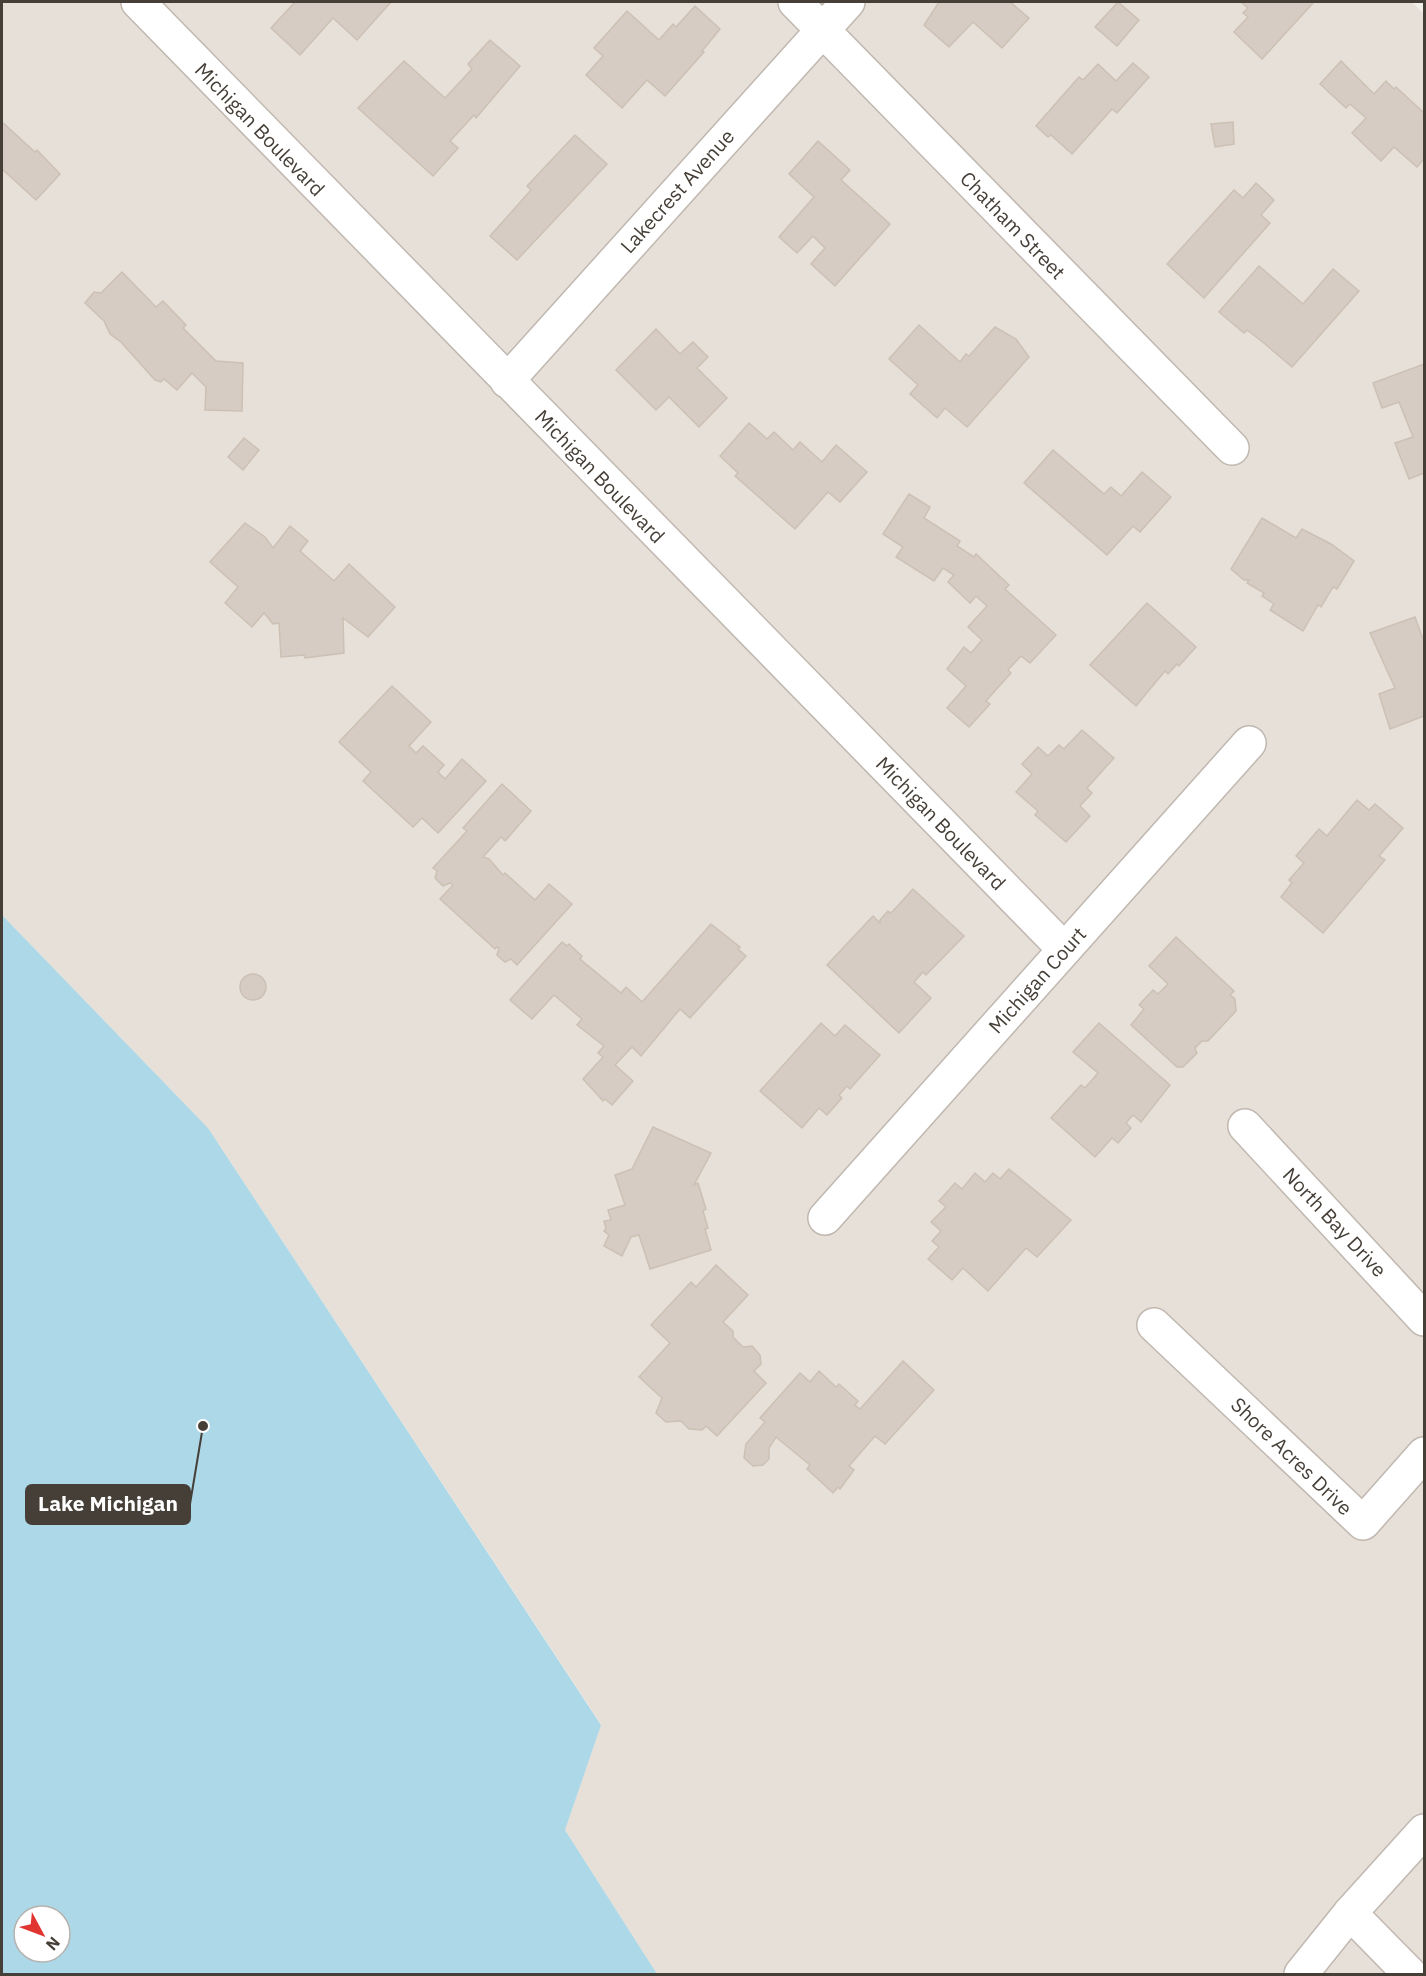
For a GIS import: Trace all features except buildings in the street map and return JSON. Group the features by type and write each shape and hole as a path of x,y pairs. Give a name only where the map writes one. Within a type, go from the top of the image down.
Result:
{"street":[{"name":"Michigan Boulevard","path":"138,2 1064,950"},
{"name":"Chatham Street","path":"795,2 1232,448"},
{"name":"Lakecrest Avenue","path":"507,381 848,2"},
{"name":"Michigan Court","path":"825,1218 1249,743"},
{"name":"North Bay Drive","path":"1245,1126 1425,1319"},
{"name":"Shore Acres Drive","path":"1154,1324 1363,1523 1425,1454"},
{"path":"1301,1974 1350,1913 1425,1831"},
{"path":"1350,1913 1410,1974"}],"shaded area":[{"path":"2,2 1412,2 1424,14 1424,1974 657,1974 565,1830 601,1724 208,1128 2,915"}],"water":[{"path":"2,915 208,1128 601,1725 565,1830 657,1974 2,1974"}],"place":[{"name":"Lake Michigan","path":"203,1426"}]}
